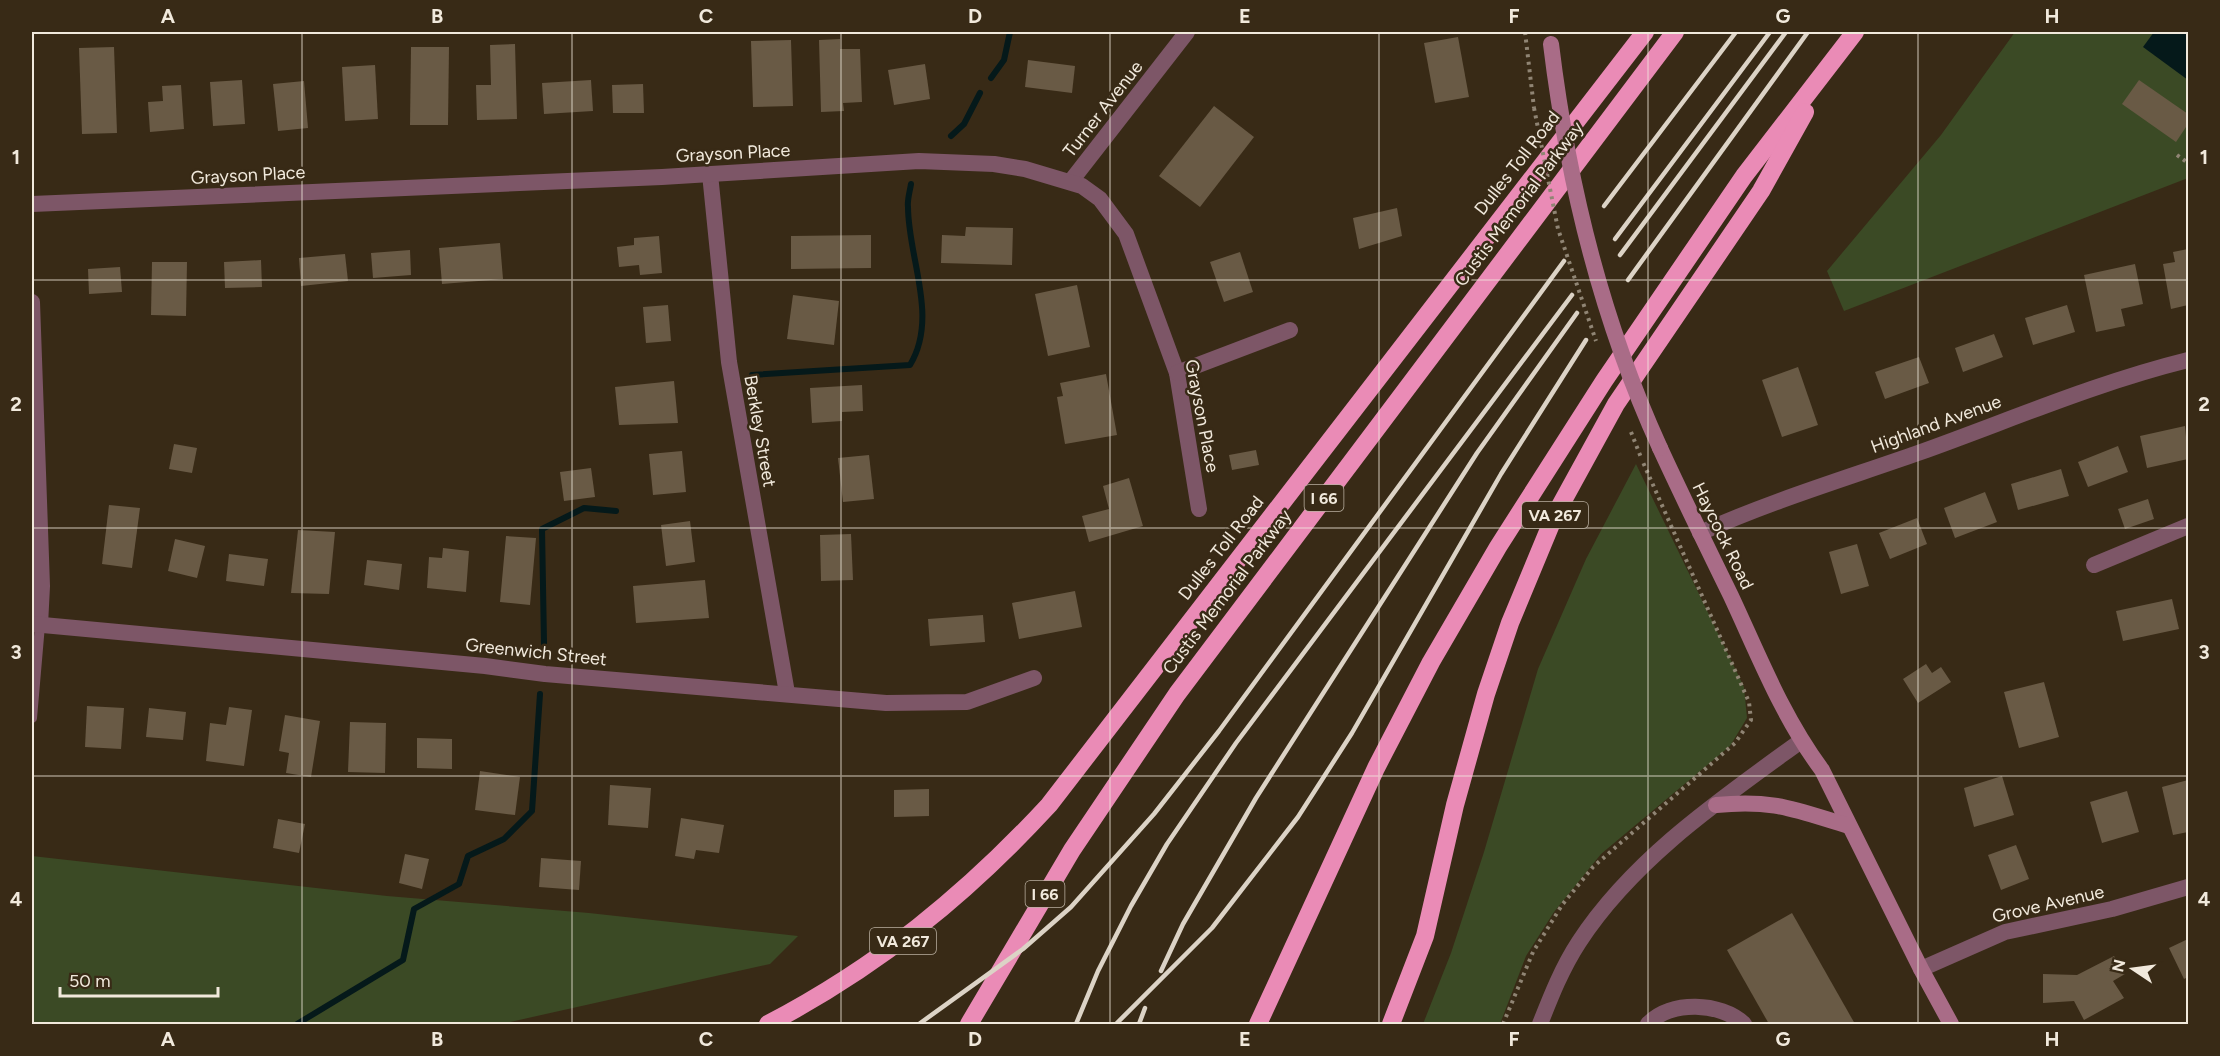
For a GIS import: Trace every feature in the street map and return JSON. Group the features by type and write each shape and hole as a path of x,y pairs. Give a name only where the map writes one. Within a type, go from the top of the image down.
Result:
{"highway":[{"name":"Dulles Toll Road","path":"768,1024 841,984 904,940 987,869 1049,805 1645,32"},
{"name":"Custis Memorial Parkway","path":"969,1024 1072,850 1177,694 1676,32"},
{"path":"1258,1024 1376,768 1431,662 1492,557 1581,416 1731,195 1855,32"},
{"name":"VA 267","path":"1391,1024 1425,936 1462,776 1486,694 1513,614 1554,517 1616,404 1761,191 1835,58"}],"main road":[{"name":"Haycock Road","path":"1550,38 1565,145 1590,255 1623,362 1752,648 1801,741 1822,770 1921,969 1952,1024"},
{"path":"1716,805 1754,802 1779,804 1849,826"}],"street":[{"name":"Turner Avenue","path":"1071,181 1187,32"},
{"name":"Grayson Place","path":"32,204 710,174 919,161 994,164 1071,181 1100,199 1126,234 1177,373 1199,509"},
{"name":"Berkley Street","path":"710,174 729,362 787,693"},
{"path":"32,302 42,586 36,625"},
{"path":"1177,373 1290,330"},
{"name":"Highland Avenue","path":"1700,533 1749,512 1919,453 2090,387 2188,360"},
{"path":"2094,565 2188,526"},
{"name":"Greenwich Street","path":"36,625 485,666 545,674 886,703 967,702 1034,678"},
{"path":"1540,1024 1568,962 1606,906 1646,863 1716,805 1801,741"},
{"name":"Grove Avenue","path":"1921,969 2005,932 2112,909 2188,887"},
{"path":"1648,1024 1665,1011 1695,1008 1728,1014 1744,1024"}],"lane":[{"path":"32,718 36,625"}],"path":[{"path":"1525,32 1534,108"},
{"path":"2177,155 2188,163"},
{"path":"1503,1024 1533,952 1562,905 1593,867 1735,743 1751,720 1749,702 1642,460"}],"green space":[{"path":"2015,32 2188,32 2188,178 1844,311 1827,271 1941,135"},
{"path":"1636,464 1744,687 1747,718 1730,746 1601,854 1554,912 1526,956 1500,1024 1423,1024 1451,953 1484,852 1538,669 1586,559"},
{"path":"32,856 387,896 589,913 798,936 770,964 501,1024 32,1024"}],"shaded area":[{"path":"2154,32 2188,32 2188,80 2143,47"}],"building":[{"path":"1458,37 1469,97 1435,103 1424,43"},
{"path":"840,39 840,49 860,49 862,102 843,103 844,111 821,112 819,40"},
{"path":"791,40 793,106 753,107 751,41"},
{"path":"515,44 517,119 477,120 476,85 491,85 490,45"},
{"path":"114,47 117,133 82,134 79,48"},
{"path":"411,47 449,47 448,125 410,125"},
{"path":"1028,60 1075,66 1072,93 1025,87"},
{"path":"925,64 930,99 894,105 888,70"},
{"path":"375,65 378,119 345,121 342,67"},
{"path":"242,80 245,124 213,126 210,82"},
{"path":"591,80 593,111 544,114 542,83"},
{"path":"2139,80 2188,114 2188,124 2176,142 2122,104"},
{"path":"304,81 308,128 278,131 273,84"},
{"path":"643,84 644,113 613,113 612,85"},
{"path":"181,85 184,129 150,132 148,102 163,101 162,86"},
{"path":"1214,106 1254,137 1200,207 1159,176"},
{"path":"1397,208 1402,236 1359,249 1353,218"},
{"path":"966,227 1013,228 1012,265 941,263 942,235 965,236"},
{"path":"871,235 871,268 791,269 791,236"},
{"path":"659,236 662,273 640,275 639,265 619,267 617,247 634,245 634,238"},
{"path":"500,243 503,279 442,284 439,248"},
{"path":"2188,249 2188,305 2171,309 2163,264 2175,262 2173,252"},
{"path":"410,250 411,275 373,278 371,253"},
{"path":"1240,252 1253,292 1224,302 1210,262"},
{"path":"345,254 348,281 301,286 299,258"},
{"path":"261,260 262,287 225,288 224,262"},
{"path":"152,262 187,262 186,316 151,315"},
{"path":"2135,264 2143,304 2121,309 2125,326 2096,332 2084,275"},
{"path":"120,267 122,292 89,294 88,269"},
{"path":"1077,285 1090,347 1048,356 1035,294"},
{"path":"793,295 839,301 834,345 787,339"},
{"path":"668,305 671,341 646,343 643,307"},
{"path":"2067,305 2075,332 2033,345 2025,318"},
{"path":"1994,334 2003,357 1963,372 1955,348"},
{"path":"1919,357 1929,383 1885,399 1875,372"},
{"path":"1798,367 1818,425 1782,437 1762,380"},
{"path":"1106,374 1117,435 1065,444 1057,397 1063,396 1060,383"},
{"path":"674,381 678,423 619,425 615,387"},
{"path":"862,385 863,411 842,412 842,421 812,423 810,388"},
{"path":"2185,426 2188,459 2147,468 2140,436"},
{"path":"174,444 197,448 192,473 169,469"},
{"path":"2118,446 2128,472 2088,487 2078,462"},
{"path":"1256,450 1259,465 1232,470 1229,455"},
{"path":"682,451 686,492 653,495 649,454"},
{"path":"869,455 874,499 843,502 838,458"},
{"path":"591,468 595,497 564,501 560,472"},
{"path":"2061,469 2069,496 2018,510 2011,484"},
{"path":"1129,478 1143,526 1089,542 1082,516 1109,509 1103,486"},
{"path":"1985,492 1997,522 1955,538 1944,508"},
{"path":"2148,499 2154,519 2125,529 2118,509"},
{"path":"109,505 140,508 132,568 102,564"},
{"path":"1917,518 1927,544 1890,559 1879,533"},
{"path":"690,521 695,562 666,566 661,525"},
{"path":"298,530 335,532 329,594 291,593"},
{"path":"851,534 853,580 821,581 820,535"},
{"path":"506,536 536,538 530,605 500,602"},
{"path":"175,539 205,546 197,578 168,571"},
{"path":"1857,544 1869,586 1841,594 1829,552"},
{"path":"443,548 469,551 466,592 427,588 429,557 442,558"},
{"path":"229,554 268,559 264,586 226,581"},
{"path":"367,560 402,564 399,590 364,585"},
{"path":"705,580 709,618 636,623 633,586"},
{"path":"1075,591 1082,627 1019,639 1012,603"},
{"path":"2172,599 2179,629 2123,641 2116,611"},
{"path":"983,615 985,642 930,646 928,619"},
{"path":"1926,664 1932,673 1941,667 1951,682 1918,703 1903,679"},
{"path":"2044,682 2059,737 2019,748 2004,692"},
{"path":"87,706 124,708 121,749 85,747"},
{"path":"229,707 252,710 244,766 206,761 210,723 226,725"},
{"path":"149,708 186,712 183,740 146,737"},
{"path":"285,715 320,721 311,777 286,773 289,753 279,751"},
{"path":"350,722 386,723 385,773 348,772"},
{"path":"417,738 452,739 452,769 417,768"},
{"path":"480,771 520,777 515,815 475,810"},
{"path":"2002,776 2014,815 1974,827 1964,788"},
{"path":"2188,780 2188,832 2173,835 2162,787"},
{"path":"610,785 651,788 648,828 608,825"},
{"path":"929,789 929,816 894,817 894,790"},
{"path":"2127,791 2139,832 2102,843 2090,802"},
{"path":"681,818 724,825 719,853 696,850 694,859 675,856"},
{"path":"278,819 305,824 299,853 273,848"},
{"path":"2016,845 2029,879 2001,890 1988,855"},
{"path":"405,854 429,859 422,889 399,883"},
{"path":"541,858 581,861 579,890 539,887"},
{"path":"1792,913 1855,1024 1769,1024 1727,950"},
{"path":"2188,939 2188,977 2184,979 2169,948"},
{"path":"2114,956 2125,974 2113,981 2124,998 2084,1020 2074,1001 2043,1003 2043,974 2077,975"}],"waterway":[{"path":"991,78 1004,60 1010,32"},
{"path":"951,136 964,124 980,93"},
{"path":"752,375 910,365 918,347 922,327 920,287 909,226 908,201 911,184"},
{"path":"544,643 542,529 584,508 616,511"},
{"path":"297,1024 403,960 414,909 459,884 468,856 504,839 532,811 540,694"}],"railway":[{"path":"1604,206 1736,32"},
{"path":"1615,239 1770,32"},
{"path":"1620,255 1786,32"},
{"path":"1628,280 1808,32"},
{"path":"919,1024 1023,949 1071,907 1154,814 1219,731 1564,261"},
{"path":"1076,1024 1098,971 1131,906 1167,844 1236,743 1572,295"},
{"path":"1161,971 1183,924 1256,798 1477,453 1577,313"},
{"path":"1116,1024 1212,928 1298,817 1352,733 1501,474 1586,340"},
{"path":"1139,1024 1145,1008"}]}
